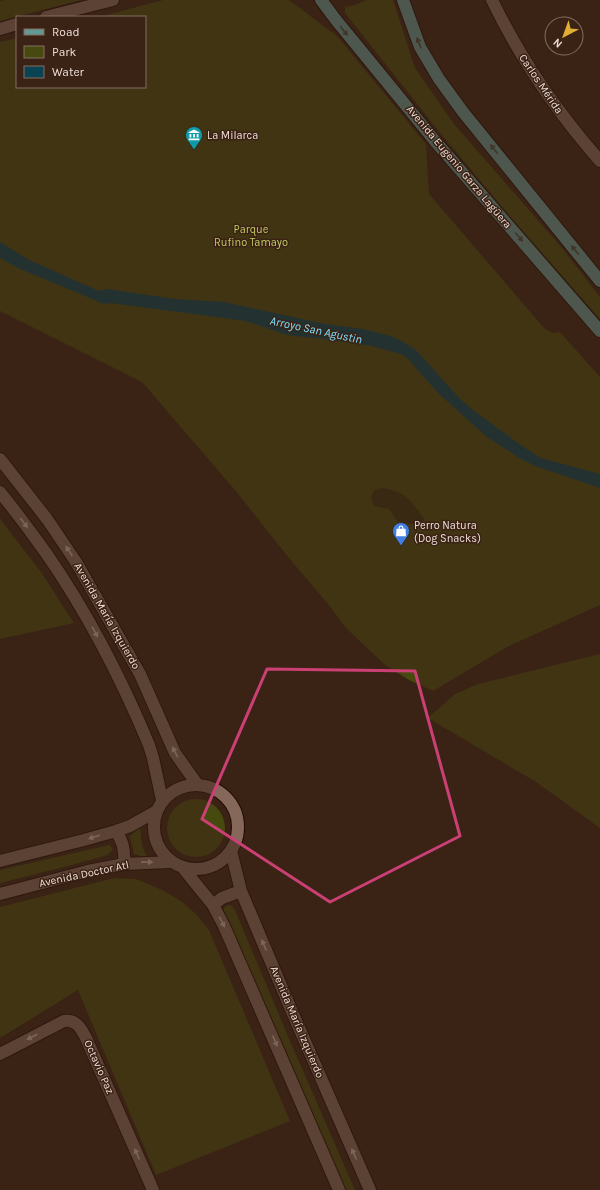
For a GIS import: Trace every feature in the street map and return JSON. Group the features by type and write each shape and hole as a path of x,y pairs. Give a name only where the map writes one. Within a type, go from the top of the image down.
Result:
{"main road":[{"name":"Avenida Eugenio Garza Lagüera","path":"321,0 435,141 600,331"},
{"path":"403,0 420,47 439,79 463,112 600,281"}],"street":[{"path":"50,16 113,0"},
{"name":"Carlos Mérida","path":"492,0 518,50 541,85 567,121 600,161"},
{"path":"0,29 16,24"},
{"name":"Avenida María Izquierdo","path":"0,459 48,519 76,562 140,674 175,753 197,784"},
{"name":"Avenida María Izquierdo","path":"0,492 46,554 90,624 106,653 154,758 162,800"},
{"path":"197,784 214,789 229,800 237,816 238,828 238,834 231,851 218,864 201,870 183,868 170,862 158,848 153,830 155,812 162,800 178,788 197,784"},
{"path":"0,862 84,840 130,826 155,812"},
{"path":"116,830 125,849 124,864"},
{"name":"Avenida María Izquierdo","path":"231,851 241,891 370,1190"},
{"name":"Avenida Doctor Atl","path":"0,894 88,871 124,864 170,862"},
{"path":"183,868 213,905 232,943 339,1190"},
{"path":"213,905 222,898 241,891"},
{"name":"Octavio Paz","path":"0,1054 64,1021 77,1024 86,1038 153,1190"}],"highlighted area":[{"path":"267,669 415,671 460,836 330,902 202,819"}],"green space":[{"path":"5,0 81,0 0,21 0,1"},
{"name":"Parque Rufino Tamayo","path":"163,0 289,0 337,36 426,144 429,194 545,329 553,333 560,332 600,377 600,605 507,647 433,691 409,680 384,664 347,629 235,490 142,382 0,311 0,42 16,38 16,88 146,88 146,16 103,16"},
{"path":"366,0 393,0 415,68 454,124 563,249 600,297 600,319 509,215 441,134 345,13 345,7 355,5"},
{"path":"0,519 41,572 74,623 0,639"},
{"path":"600,654 600,828 536,782 428,718 455,694 478,684"},
{"path":"190,799 202,799 217,807 225,822 225,834 217,849 202,857 190,857 175,849 167,834 167,822 175,807"},
{"path":"140,827 142,846 148,858 134,854 130,836"},
{"path":"109,845 113,849 108,855 0,883 0,870"},
{"path":"114,878 136,879 162,890 181,901 196,914 209,930 290,1121 156,1175 78,990 0,1038 0,907"},
{"path":"231,905 235,910 355,1190 345,1190 223,909 226,906"}],"sand":[{"path":"382,488 397,492 408,498 425,520 411,524 399,524 389,509 374,506 371,497 374,490"}],"water":[{"name":"Arroyo San Agustin","path":"0,242 29,260 99,291 107,289 175,299 224,302 325,324 363,329 400,340 416,350 460,399 473,410 541,458 600,474 600,488 535,466 519,458 487,437 439,394 407,358 401,354 371,346 287,335 246,321 111,303 104,304 18,268 0,258"}],"place":[{"name":"La Milarca","path":"194,150"},
{"name":"Perro Natura (Dog Snacks)","path":"401,546"}]}
